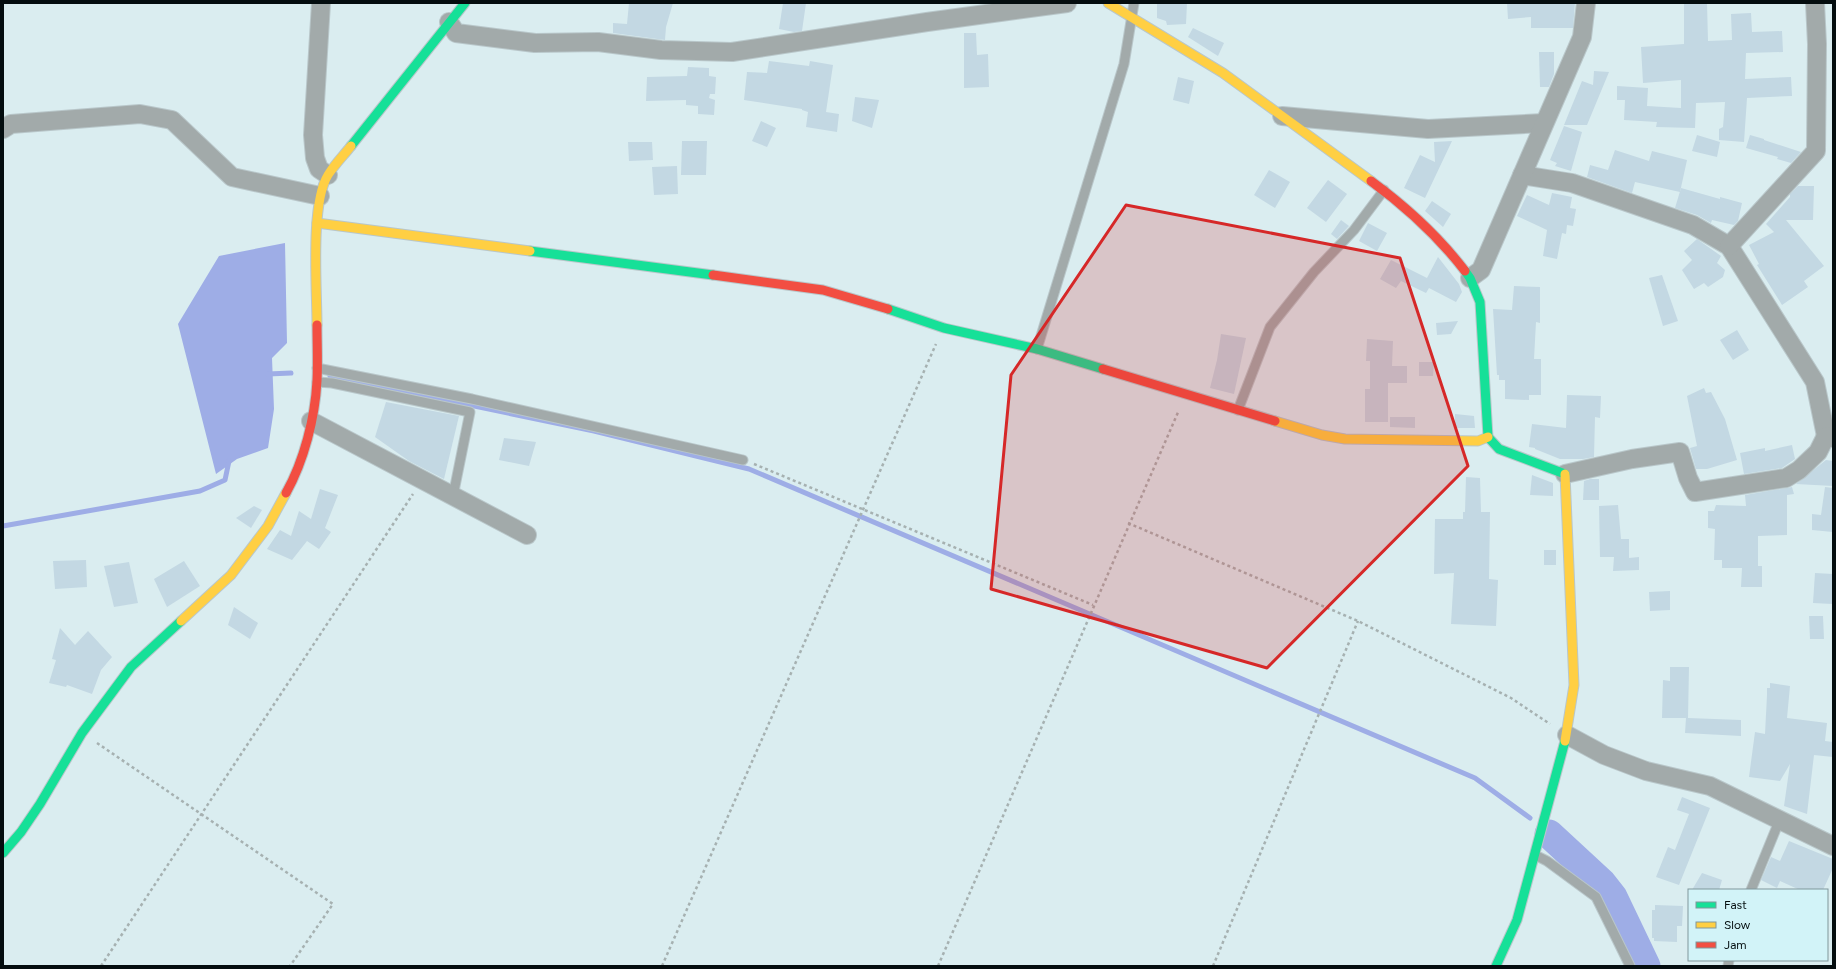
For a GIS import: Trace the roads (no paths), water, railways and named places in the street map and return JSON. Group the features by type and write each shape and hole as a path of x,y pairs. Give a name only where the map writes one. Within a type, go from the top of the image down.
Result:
{"street":[{"path":"322,3 313,135 319,169 328,175"},
{"path":"3,853 21,832 40,804 82,733 131,667 231,575 268,526 297,474 311,421 317,382 317,223 320,196 328,175 465,3"},
{"path":"449,22 456,33 535,43 598,42 661,50 732,52 928,22 1067,3"},
{"path":"1108,3 1223,73 1384,190 1448,248 1470,278 1480,302 1488,437 1499,449 1565,474 1632,459 1680,452 1688,478 1695,492 1725,489 1786,478 1799,470 1818,452 1830,437 1816,382 1729,246 1693,225 1579,185 1522,175"},
{"path":"1470,278 1481,270 1582,37 1586,3"},
{"path":"1729,246 1816,151 1817,44 1815,3"},
{"path":"3,129 11,124 140,114 172,120 232,178 320,196"},
{"path":"1282,116 1428,129 1544,123"},
{"path":"317,223 823,290 883,307 944,328 1037,349 1185,395 1322,435 1344,439 1478,441 1488,437"},
{"path":"311,421 527,535"},
{"path":"1496,966 1517,920 1567,735 1574,685 1565,474"},
{"path":"1567,735 1604,755 1646,772 1710,786 1832,843"}],"lane":[{"path":"1037,349 1124,64 1133,19 1134,3"},
{"path":"1238,410 1270,327 1314,272 1354,230 1384,190"},
{"path":"317,368 472,399 743,460"},
{"path":"317,382 332,383 470,412 454,496"},
{"path":"1751,889 1780,819"},
{"path":"1535,855 1547,861 1596,897 1630,966"}],"water":[{"path":"285,243 287,343 272,358 274,409 268,448 237,459 216,474 178,324 219,256"}],"waterway":[{"path":"268,374 291,373"},
{"path":"330,376 594,431 749,469 1475,778 1530,818"},
{"path":"3,526 200,491 225,480 229,461"},
{"path":"1549,834 1602,883 1613,897 1646,966"}]}
